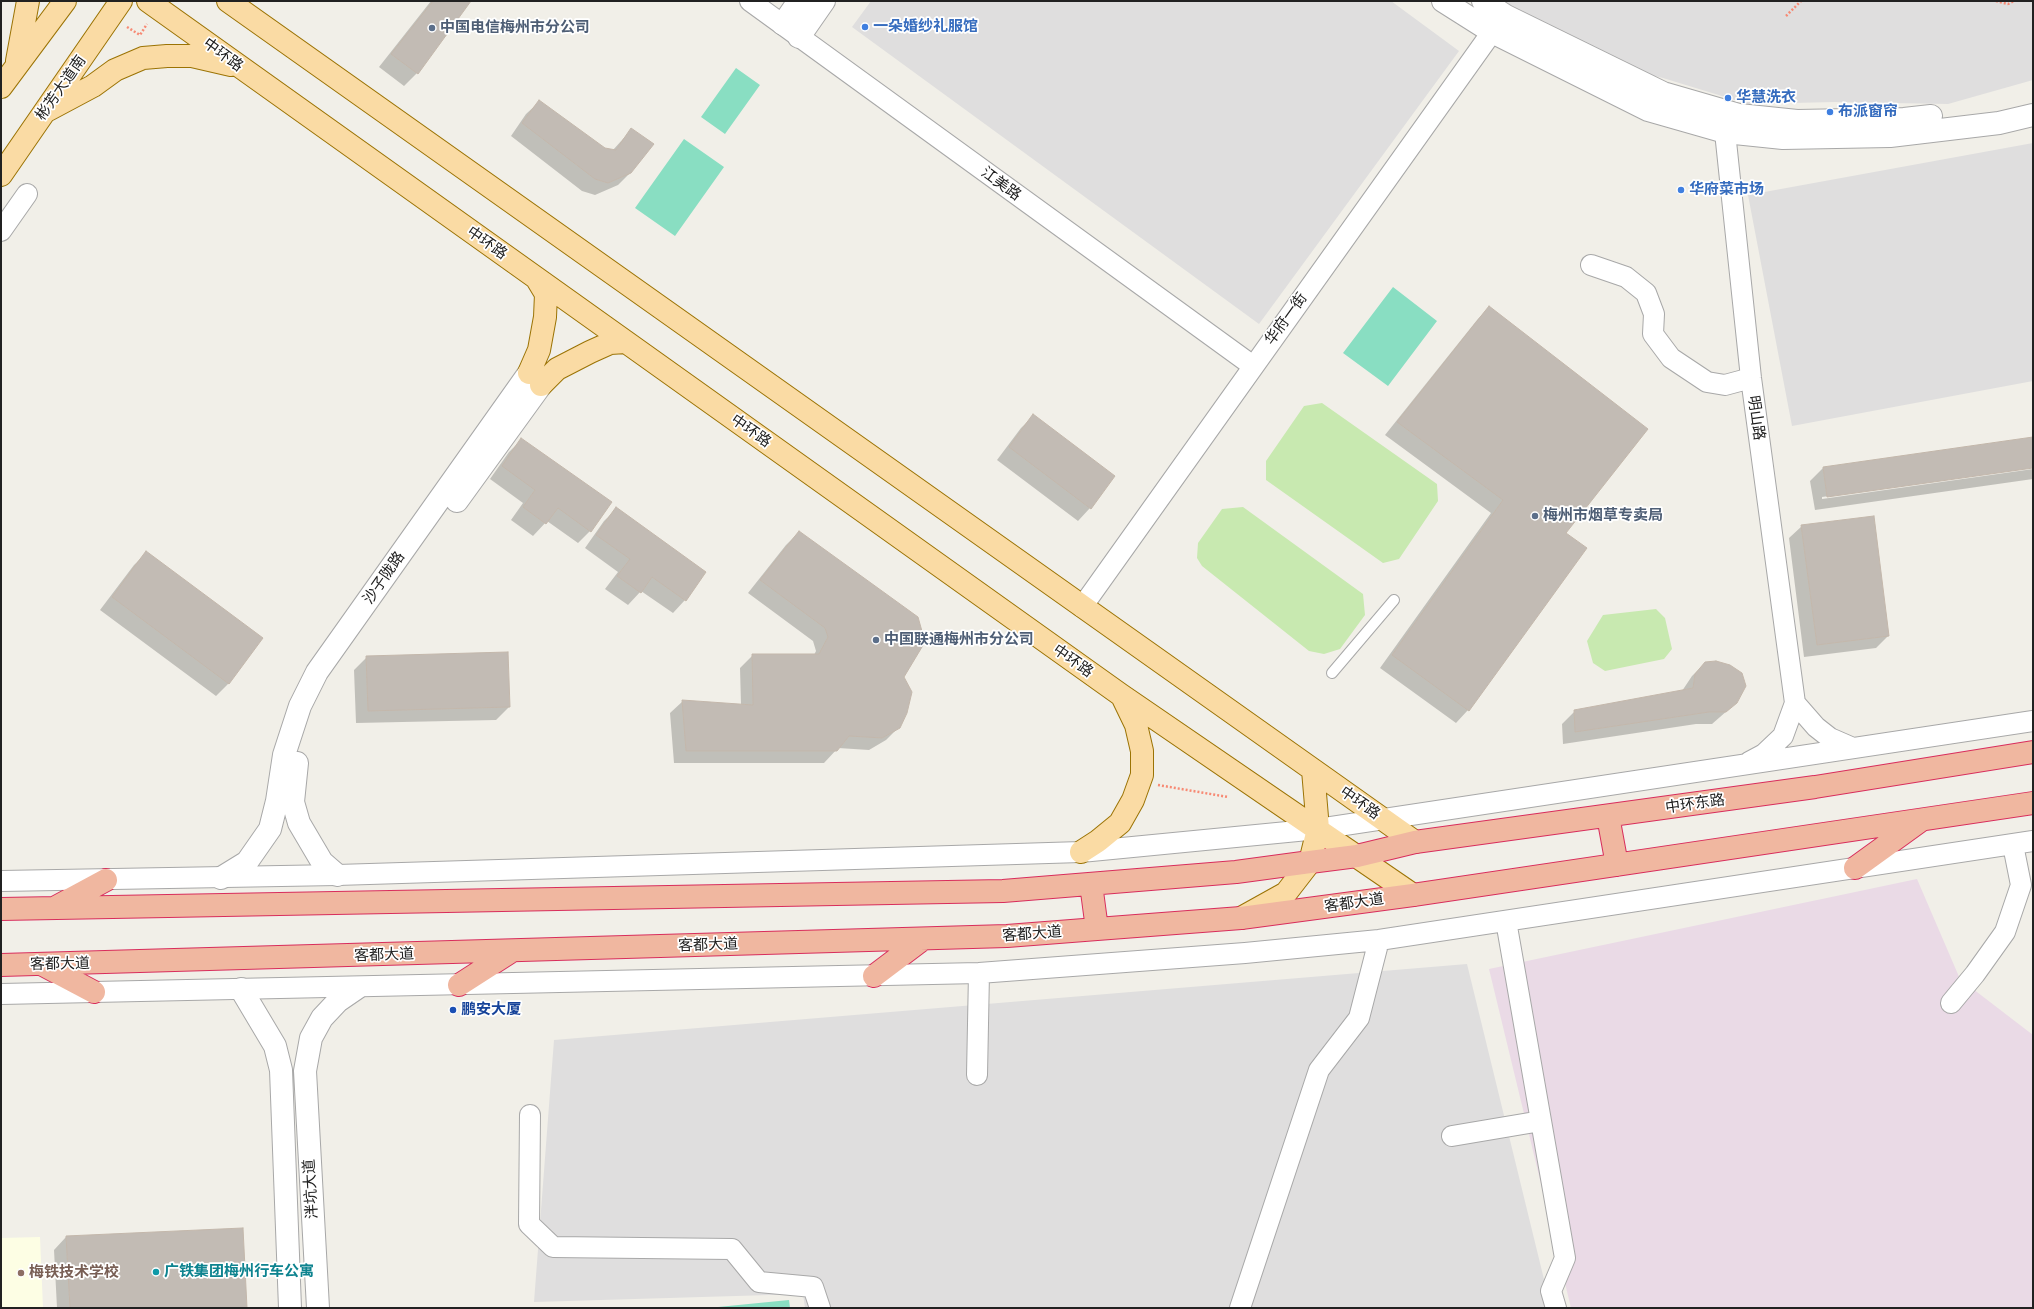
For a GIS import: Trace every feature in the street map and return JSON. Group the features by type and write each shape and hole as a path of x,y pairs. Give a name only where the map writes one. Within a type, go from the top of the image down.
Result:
{"highway":[{"name":"中环东路","path":"1357,856 1415,842 1815,787 2033,752"},
{"path":"1413,895 2033,803"},
{"path":"1608,816 1617,865"},
{"path":"1855,868 1923,819"},
{"path":"1,910 1003,891 1236,872 1357,856"},
{"path":"54,908 106,880"},
{"path":"1091,884 1097,929"},
{"name":"客都大道","path":"1,965 1007,936 1241,918 1413,895"},
{"path":"874,976 923,939"},
{"path":"459,985 513,951"},
{"path":"42,965 94,992"}],"main road":[{"path":"17,64 28,1"},
{"path":"1,87 65,1"},
{"name":"彬芳大道南","path":"1,175 121,1"},
{"name":"中环路","path":"228,1 1415,842"},
{"path":"249,1 260,24"},
{"name":"中环路","path":"149,11 238,66 1121,695 1413,895"},
{"path":"44,112 93,86 115,70 143,58 192,56 238,66"},
{"path":"535,379 545,317 546,294 537,279"},
{"path":"535,379 610,342 626,342"},
{"path":"1081,852 1098,841 1120,823 1134,800 1142,775 1142,751 1136,725 1121,695"},
{"path":"1241,918 1286,893 1310,862 1318,829 1313,770"}],"street":[{"name":"江美路","path":"750,1 1252,366"},
{"path":"791,31 799,1"},
{"path":"791,31 824,1"},
{"path":"1443,1 1492,32 1648,110 1725,132 1783,138 1890,136 1999,123 2033,115"},
{"path":"1483,1 1506,16 1663,93 1739,115 1797,121 1904,119 2013,106 2033,101"},
{"name":"华府一街","path":"1082,607 1252,366 1492,32"},
{"name":"明山路","path":"1725,132 1751,378 1795,703"},
{"path":"1,232 27,194"},
{"path":"1591,265 1626,277 1646,293 1654,314 1653,334 1671,358 1707,382 1725,385 1751,378"},
{"name":"沙子陇路","path":"221,878 246,862 270,829 285,802 284,755 300,706 317,672 535,379"},
{"path":"1795,703 1816,727 1830,738 1853,748"},
{"path":"1745,765 1764,754 1784,736 1795,703"},
{"path":"1,881 337,875 1081,852 1318,829 1382,818 2033,721"},
{"path":"285,802 322,862 337,875"},
{"path":"1,994 357,988 979,973 1245,954 1379,940 2033,841"},
{"path":"1951,1003 1975,974 2005,932 2021,885 2013,845"},
{"path":"1506,920 1565,1258 1551,1291 1556,1308"},
{"path":"1240,1308 1319,1070 1359,1018 1379,940"},
{"path":"976,1075 979,973"},
{"name":"泮坑大道","path":"318,1308 305,1070 311,1038 322,1018 338,1001 357,988"},
{"name":"泮坑大道","path":"241,989 275,1046 281,1070 290,1308"},
{"path":"530,1115 529,1224 553,1247 732,1249 759,1282 813,1287 820,1308"},
{"path":"1452,1136 1541,1121"}],"lane":[{"path":"1332,673 1394,600"}],"path":[{"path":"1786,16 1801,1"},
{"path":"1996,1 2008,4 2014,1"},
{"path":"127,27 140,35 149,11"},
{"path":"1155,784 1228,797"}],"shaded area":[{"path":"871,1 1391,1 1459,51 1259,324 852,27"},
{"path":"1494,1 2033,1 2033,80 1948,104 1835,102 1748,104 1663,78 1583,59"},
{"path":"2033,143 2033,381 1792,426 1748,195"},
{"path":"1917,879 1960,979 2033,1035 2033,1308 1571,1308 1489,969"},
{"path":"1467,964 1551,1308 805,1308 803,1294 534,1302 554,1040"},
{"name":"梅铁技术学校","path":"40,1237 43,1308 1,1308 1,1238"}],"green space":[{"path":"736,68 760,85 725,134 701,117"},
{"path":"684,139 724,167 675,236 635,208"},
{"path":"1393,287 1437,321 1388,386 1343,353"},
{"path":"1322,403 1437,484 1438,501 1399,559 1383,563 1266,480 1266,461 1304,406"},
{"path":"1243,507 1363,594 1365,615 1340,649 1324,654 1309,651 1202,566 1197,558 1198,543 1222,509"},
{"path":"1656,609 1665,618 1672,649 1664,659 1605,671 1593,663 1587,641 1603,615"},
{"path":"789,1300 790,1308 708,1308"}],"building":[{"name":"中国电信梅州市分公司","path":"433,1 471,1 418,74 391,54"},
{"path":"539,100 605,148 616,150 631,128 654,144 631,173 608,183 595,179 522,123"},
{"name":"梅州市烟草专卖局","path":"1489,306 1648,429 1566,533 1587,548 1469,711 1392,655 1503,500 1397,422"},
{"path":"1033,414 1115,476 1091,509 1009,447"},
{"path":"2033,437 2033,468 1827,497 1823,467"},
{"path":"521,438 612,502 591,532 558,508 546,524 523,507 535,490 502,466"},
{"path":"616,507 706,572 686,601 652,577 641,593 617,576 630,559 596,535"},
{"path":"1874,516 1889,636 1817,645 1801,525"},
{"name":"中国联通梅州市分公司","path":"799,531 918,617 925,642 904,677 912,692 907,713 900,728 882,738 849,736 837,751 686,751 682,700 753,705 752,654 819,654 828,637 825,628 760,580"},
{"path":"146,551 263,638 229,684 112,597"},
{"path":"508,652 510,707 368,711 366,656"},
{"path":"1716,661 1730,665 1742,673 1746,686 1737,703 1726,712 1709,712 1575,732 1574,710 1693,688 1695,674 1705,662"},
{"name":"广铁集团梅州行车公寓","path":"243,1228 247,1308 70,1308 66,1236"}],"place":[{"name":"一朵婚纱礼服馆","path":"865,27"},
{"name":"中国电信梅州市分公司","path":"432,28"},
{"name":"华慧洗衣","path":"1728,98"},
{"name":"布派窗帘","path":"1830,112"},
{"name":"华府菜市场","path":"1681,190"},
{"name":"梅州市烟草专卖局","path":"1535,516"},
{"name":"中国联通梅州市分公司","path":"876,640"},
{"name":"鹏安大厦","path":"453,1010"},
{"name":"广铁集团梅州行车公寓","path":"156,1272"},
{"name":"梅铁技术学校","path":"21,1273"}]}
